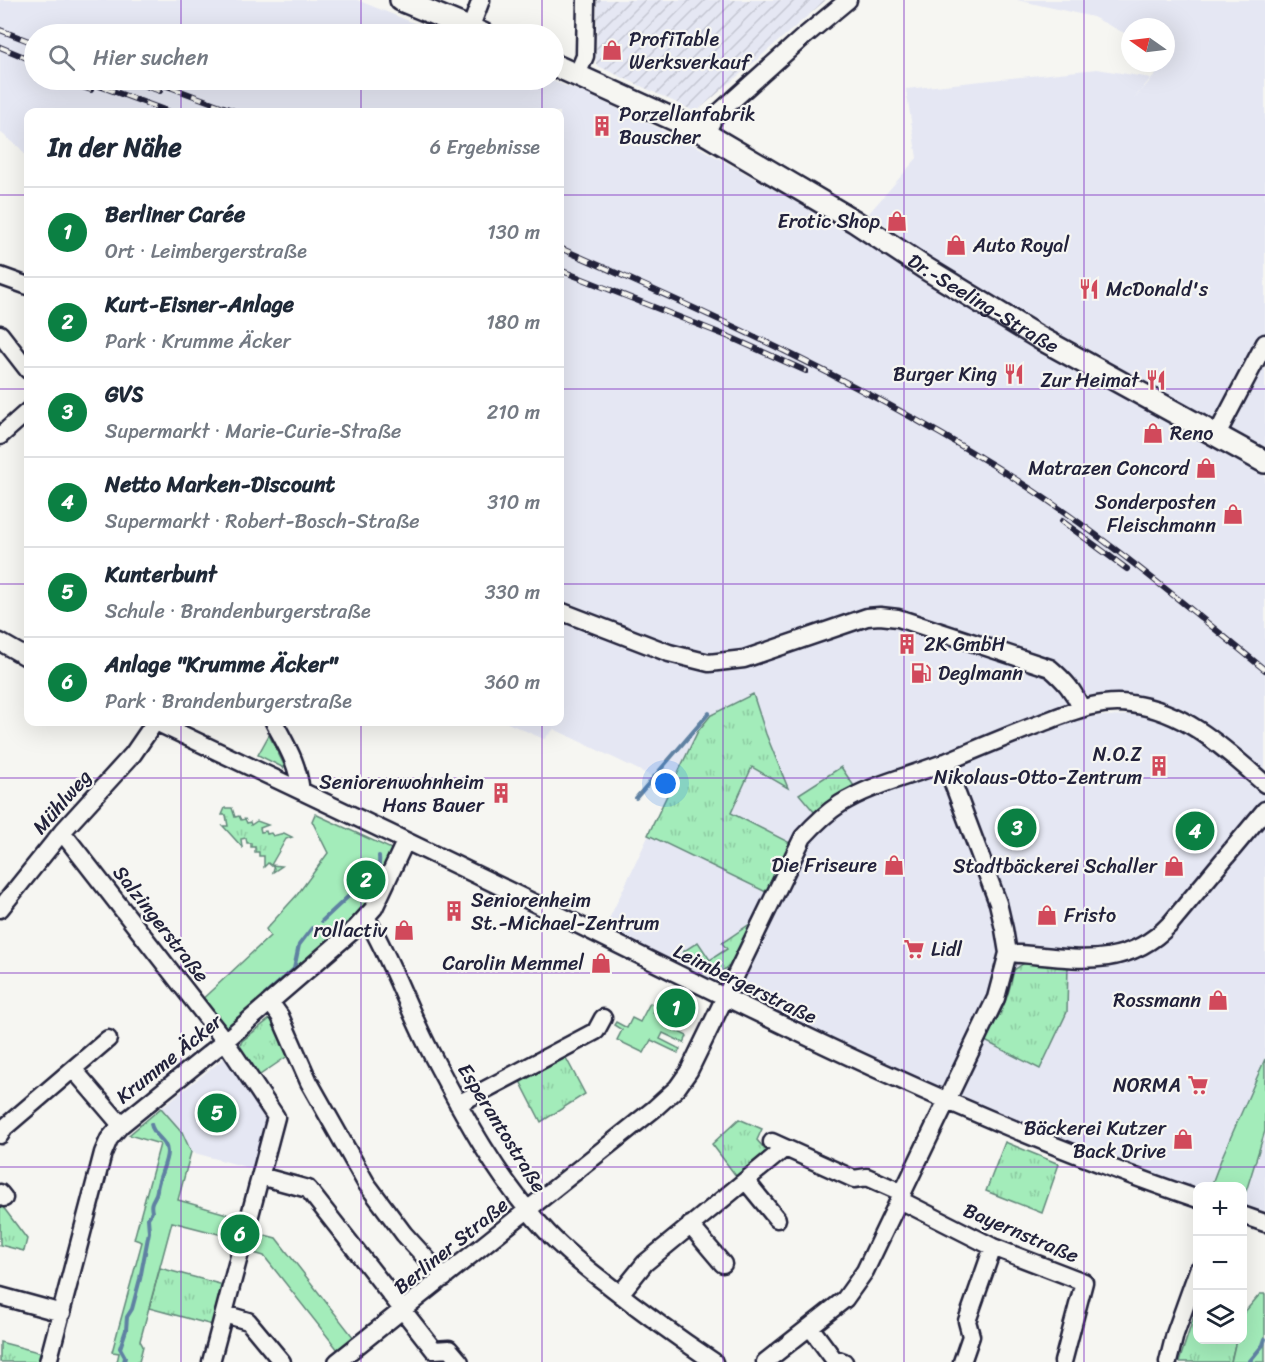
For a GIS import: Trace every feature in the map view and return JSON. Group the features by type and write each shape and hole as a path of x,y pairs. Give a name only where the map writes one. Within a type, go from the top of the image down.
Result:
{"main road":[{"path":"401,0 458,24"},
{"name":"Dr.-Seeling-Straße","path":"564,69 706,134 854,221 925,268 1038,337 1265,462"}],"street":[{"path":"478,24 481,0"},
{"path":"577,75 585,56 586,0"},
{"path":"706,134 714,117 848,0"},
{"path":"0,276 24,285"},
{"path":"0,334 24,365"},
{"path":"1216,436 1265,343"},
{"path":"0,436 24,415"},
{"path":"564,613 669,653 709,663 744,659 867,617 898,618 1050,668 1076,694 1081,708"},
{"path":"0,642 24,656"},
{"name":"Berliner Straße","path":"337,1362 663,1103 678,1088 689,1071 803,837 839,804 862,792 1081,708 1110,702 1130,704 1172,715 1210,737 1265,784"},
{"name":"Mühlweg","path":"1,907 62,832 133,754 153,726"},
{"name":"Leimbergerstraße","path":"164,726 724,998 948,1102 1031,1137 1193,1198"},
{"path":"276,726 299,771 301,791"},
{"path":"765,1362 845,1299 859,1281 874,1255 996,998 1008,953 998,903 945,762"},
{"path":"1008,953 1100,958 1122,954 1147,945 1170,924 1265,810"},
{"name":"Salzingerstraße","path":"62,832 225,1041 276,1117 210,1362"},
{"name":"Krumme Äcker","path":"48,1362 103,1153 109,1139 121,1125 225,1041 366,917 374,908 405,842"},
{"name":"Esperantostraße","path":"366,917 458,1104 528,1210 547,1233 571,1256 706,1360"},
{"path":"270,1002 280,1016 314,1091 366,1183 400,1229 444,1278"},
{"path":"458,1104 596,1031 603,1018"},
{"path":"0,1135 4,1128 108,1039"},
{"path":"74,1070 121,1125"},
{"name":"Bayernstraße","path":"620,1294 645,1263 746,1181 779,1145 854,1179 867,1177 993,1247 1084,1282 1063,1362"},
{"path":"260,1176 308,1189 434,1350 449,1349 460,1362"},
{"path":"746,1181 777,1219"},
{"path":"1247,1217 1265,1223"},
{"path":"690,1225 723,1264"},
{"path":"962,1362 971,1336 967,1320 993,1247"},
{"path":"1168,1362 1193,1282"},
{"path":"0,1296 62,1313"},
{"path":"224,1314 248,1321 282,1362"},
{"path":"810,1327 833,1358 844,1362"}],"shaded area":[{"path":"0,0 357,0 416,24 24,24 24,90 564,90 564,85 700,148 809,209 1024,339 1265,476 1265,776 1198,723 1124,698 1089,697 1056,664 898,614 745,655 700,656 564,605 564,108 24,108 24,154 0,132"},
{"name":"Porzellanfabrik Bauscher","path":"597,0 826,0 696,112 596,65"},
{"path":"1017,0 1265,0 1265,450 1111,365 931,258 869,213 917,158 906,89 1097,69 1151,78 1134,99 1158,72 1175,72 1175,18 1121,18 1121,31 1093,17"},
{"path":"564,618 698,667 881,621 1038,668 1068,694 1076,717 1132,715 1154,717 1208,744 1265,797 1265,1223 1247,1216 1247,1182 1193,1182 1193,1198 1097,1162 601,936 672,786 554,729 544,739 514,726 564,726"},
{"path":"227,1056 271,1119 257,1170 191,1152 182,1132 161,1108"}],"green space":[{"path":"753,694 788,788 752,767 731,813 790,843 766,892 648,835 698,731 711,715"},
{"path":"269,735 285,767 284,768 258,755"},
{"path":"841,767 854,786 836,796 815,813 799,794"},
{"path":"225,808 232,808 235,817 245,819 251,825 257,821 268,825 260,828 261,832 266,831 267,834 271,833 273,836 284,833 292,837 286,839 271,865 282,866 273,872 274,868 268,863 264,867 264,856 259,856 259,852 255,852 255,847 247,843 246,838 241,839 242,847 223,826 228,826 226,815 222,815"},
{"path":"315,814 398,852 369,907 224,1035 197,1004 270,936 266,929 297,895 328,853 312,821"},
{"path":"750,924 730,966 716,975 680,958 684,951 698,942 710,960 727,949 722,943"},
{"path":"1026,962 1068,964 1067,1012 1040,1069 983,1040 1003,1007 1014,970"},
{"path":"650,1003 657,1006 653,1013 666,1019 670,1012 677,1016 671,1028 687,1036 684,1043 663,1033 660,1039 680,1049 678,1053 651,1040 644,1053 617,1040 622,1030 614,1025 616,1022 627,1028 632,1018 640,1022"},
{"path":"276,1014 292,1053 254,1079 238,1055 239,1047 242,1041"},
{"path":"564,1054 585,1094 541,1122 519,1079"},
{"path":"1265,1059 1265,1131 1247,1188 1247,1182 1213,1182"},
{"path":"161,1108 182,1132 191,1152 178,1200 248,1220 245,1230 276,1238 354,1338 338,1350 264,1256 240,1249 242,1240 172,1222 140,1341 143,1346 139,1362 117,1362 119,1353 112,1352 142,1242 134,1239 160,1144 129,1135"},
{"path":"739,1119 762,1129 757,1140 770,1155 739,1180 712,1144"},
{"path":"1005,1142 1059,1164 1042,1213 986,1191"},
{"path":"0,1203 27,1239 24,1251 0,1245"},
{"path":"160,1268 231,1287 220,1327 149,1308"},
{"path":"1260,1294 1265,1294 1265,1362 1231,1362 1235,1344 1247,1344 1247,1309"},
{"path":"1193,1319 1193,1344 1235,1344 1231,1362 1179,1362"},
{"path":"0,1342 42,1353 40,1362 0,1362"}],"waterway":[{"path":"636,798 709,713"},
{"path":"365,884 377,873 379,856"},
{"path":"322,921 353,892"},
{"path":"265,995 294,969 299,945 312,928"},
{"path":"124,1362 125,1357 120,1348 126,1330 127,1317 132,1309 140,1279 149,1232 148,1218 152,1212 152,1202 167,1156 165,1144 154,1132 151,1124"},
{"path":"1249,1362 1265,1339"}],"railway":[{"path":"0,30 24,39"},
{"path":"0,47 24,57"},
{"path":"110,90 159,108"},
{"path":"178,90 226,108"},
{"path":"564,250 794,356 852,385 965,448 1084,526 1265,670"},
{"path":"564,272 732,338 806,371"},
{"path":"1062,521 1127,569"}],"place":[{"name":"ProfiTable Werksverkauf","path":"612,50"},
{"name":"Porzellanfabrik Bauscher","path":"602,126"},
{"name":"Erotic Shop","path":"897,221"},
{"name":"Auto Royal","path":"956,245"},
{"name":"McDonald's","path":"1089,289"},
{"name":"Burger King","path":"1014,374"},
{"name":"Zur Heimat","path":"1156,380"},
{"name":"Reno","path":"1153,433"},
{"name":"Matrazen Concord","path":"1206,468"},
{"name":"Sonderposten Fleischmann","path":"1233,514"},
{"name":"2K GmbH","path":"907,644"},
{"name":"Deglmann","path":"921,673"},
{"name":"N.O.Z Nikolaus-Otto-Zentrum","path":"1159,766"},
{"name":"Seniorenwohnheim Hans Bauer","path":"501,793"},
{"name":"GVS","path":"1017,828"},
{"name":"Netto Marken-Discount","path":"1195,831"},
{"name":"Die Friseure","path":"894,865"},
{"name":"Stadtbäckerei Schaller","path":"1174,866"},
{"name":"Kurt-Eisner-Anlage","path":"366,880"},
{"name":"Seniorenheim St.-Michael-Zentrum","path":"454,911"},
{"name":"Fristo","path":"1047,915"},
{"name":"rollactiv","path":"404,930"},
{"name":"Lidl","path":"914,949"},
{"name":"Carolin Memmel","path":"601,963"},
{"name":"Rossmann","path":"1218,1000"},
{"name":"Berliner Carée","path":"676,1008"},
{"name":"NORMA","path":"1198,1085"},
{"name":"Kunterbunt","path":"217,1113"},
{"name":"Bäckerei Kutzer Back Drive","path":"1183,1139"},
{"name":"Anlage \"Krumme Äcker\"","path":"240,1234"}]}
